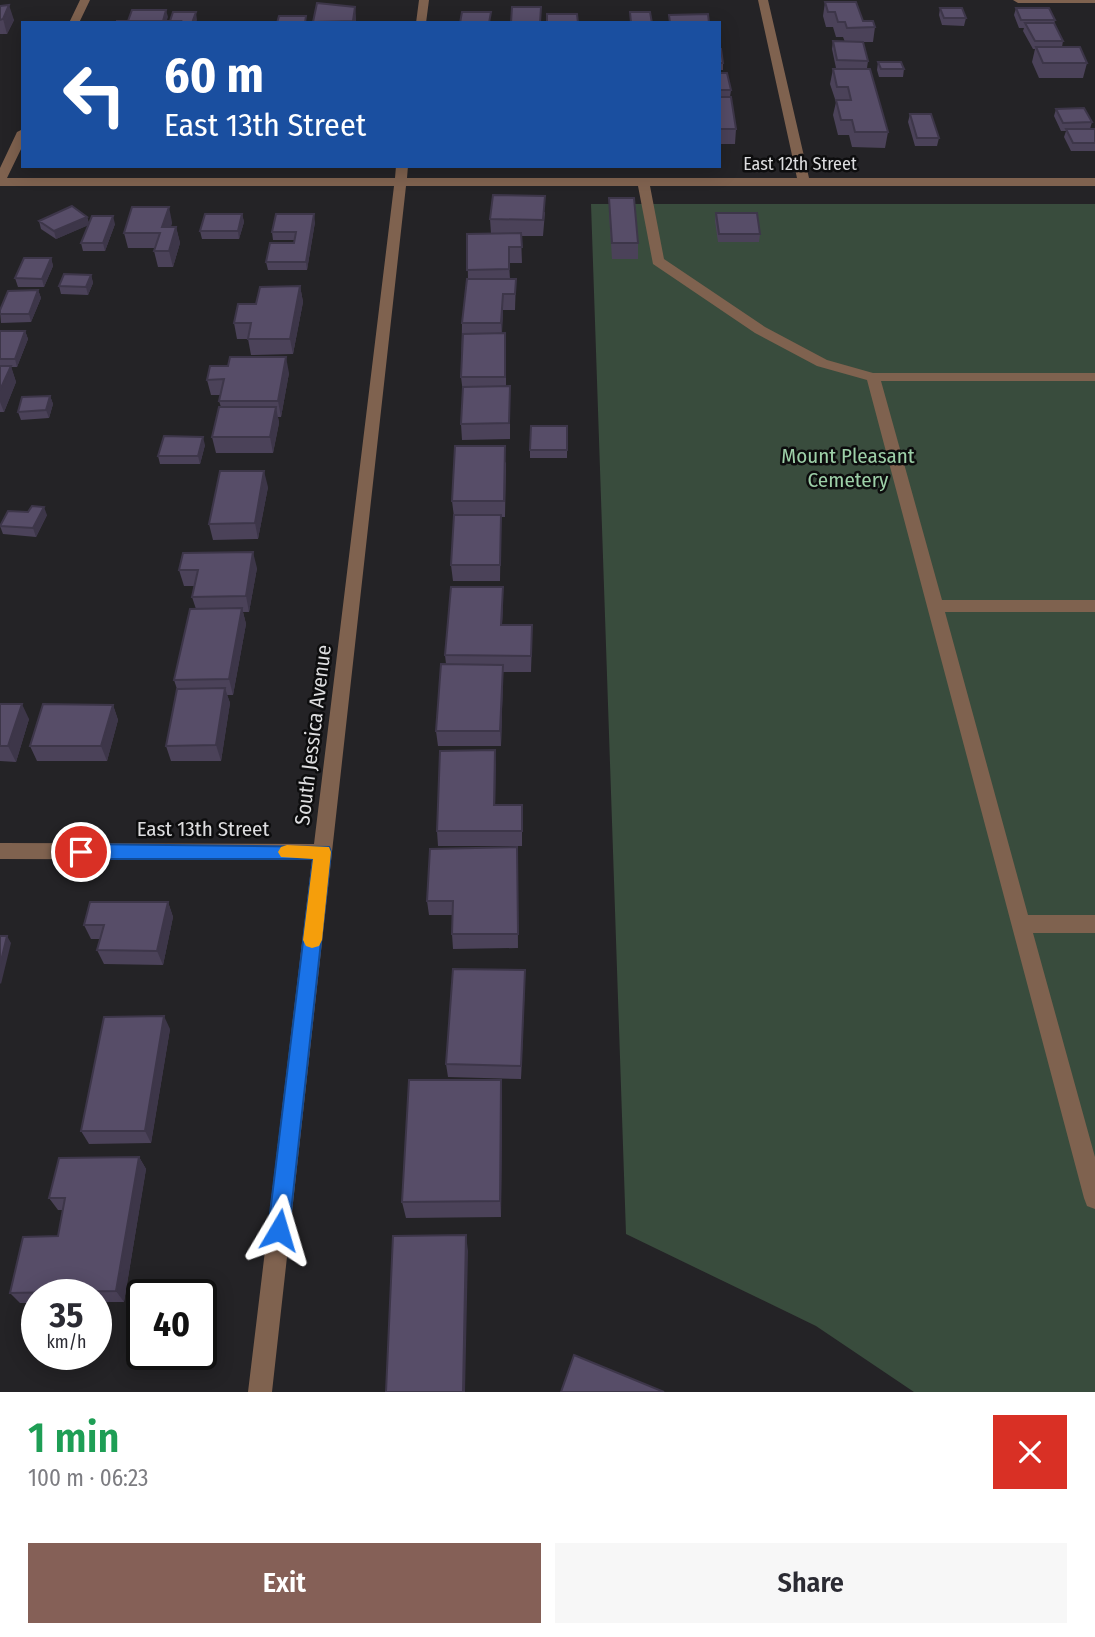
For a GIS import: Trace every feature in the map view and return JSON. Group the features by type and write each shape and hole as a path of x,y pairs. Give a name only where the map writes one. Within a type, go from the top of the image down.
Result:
{"street":[{"path":"75,21 85,0"},
{"path":"421,21 424,0"},
{"path":"763,0 804,182"},
{"path":"1017,0 1095,0"},
{"path":"0,181 21,136"},
{"name":"East 12th Street","path":"0,181 401,173 643,180 1095,182"},
{"name":"South Jessica Avenue","path":"260,1392 401,173"},
{"path":"643,180 658,261 760,330 821,363 873,377 1095,377"},
{"path":"873,377 1095,1198"},
{"path":"935,606 1095,606"},
{"name":"East 13th Street","path":"0,851 323,852"},
{"path":"1021,924 1095,925"}],"green space":[{"name":"Mount Pleasant Cemetery","path":"591,204 1095,204 1095,1392 914,1392 816,1326 626,1234"}],"building":[{"path":"825,2 856,2 863,21 873,21 875,27 847,28 845,22 838,22 835,12 828,12"},
{"path":"317,3 355,7 353,21 313,21"},
{"path":"9,5 3,19 0,20 0,6"},
{"path":"512,7 541,7 540,21 511,21"},
{"path":"940,8 962,8 966,18 944,18"},
{"path":"1016,8 1049,8 1055,20 1021,20"},
{"path":"132,10 166,10 163,21 128,21"},
{"path":"173,12 196,12 193,21 170,21"},
{"path":"462,12 491,12 489,21 460,21"},
{"path":"630,12 650,12 652,21 631,21"},
{"path":"547,14 577,14 578,21 547,21"},
{"path":"708,14 709,21 670,21 669,15"},
{"path":"279,16 306,16 305,21 278,21"},
{"path":"1025,23 1054,23 1063,41 1035,41"},
{"path":"833,41 863,42 868,61 837,60"},
{"path":"1036,47 1080,47 1087,63 1043,63"},
{"path":"878,62 901,62 904,69 881,69"},
{"path":"833,69 870,69 888,132 855,132 852,120 841,120 836,100 851,100 848,87 837,87"},
{"path":"721,73 727,73 731,90 721,90"},
{"path":"721,97 731,97 736,129 721,129"},
{"path":"1084,108 1092,122 1063,123 1056,109"},
{"path":"910,114 931,114 939,138 917,138"},
{"path":"1066,129 1095,129 1095,143 1073,143"},
{"path":"493,195 545,196 543,220 490,219"},
{"path":"609,198 634,198 638,243 612,243"},
{"path":"72,206 87,217 54,231 39,221"},
{"path":"132,207 169,207 162,227 176,227 169,251 154,251 160,233 124,233"},
{"path":"716,213 757,213 760,234 719,234"},
{"path":"205,214 242,214 238,231 200,231"},
{"path":"276,214 314,214 306,262 266,262 270,243 294,243 296,232 272,232"},
{"path":"92,216 113,216 103,243 81,243"},
{"path":"521,233 522,247 509,247 509,269 467,270 467,234"},
{"path":"24,258 51,258 42,279 15,278"},
{"path":"64,274 91,275 86,287 59,286"},
{"path":"467,279 516,279 515,294 503,294 501,323 462,323"},
{"path":"300,286 290,339 248,339 251,323 234,323 238,304 256,304 260,287"},
{"path":"38,290 29,314 0,314 8,291"},
{"path":"0,331 25,331 15,359 0,359"},
{"path":"505,333 505,377 461,377 463,334"},
{"path":"230,357 286,357 278,401 219,401 224,379 207,380 210,366 228,366"},
{"path":"0,366 11,366 0,390"},
{"path":"510,386 509,423 461,424 463,387"},
{"path":"50,396 46,410 18,412 22,397"},
{"path":"219,407 276,407 270,437 212,437"},
{"path":"531,426 567,426 567,450 530,450"},
{"path":"164,436 203,437 198,456 158,456"},
{"path":"455,446 505,446 504,501 452,501"},
{"path":"220,471 264,471 255,523 209,524"},
{"path":"32,506 44,507 33,528 0,526 8,511 28,512"},
{"path":"454,515 501,515 500,565 451,565"},
{"path":"253,552 246,596 192,597 198,570 179,570 183,553"},
{"path":"451,587 503,587 501,625 532,625 531,656 445,655"},
{"path":"242,608 229,679 174,680 190,609"},
{"path":"441,664 503,665 500,731 436,731"},
{"path":"225,688 216,745 166,746 177,689"},
{"path":"0,704 22,704 8,746 0,746"},
{"path":"43,704 113,705 101,746 30,746"},
{"path":"495,750 494,805 522,805 522,831 437,831 440,751"},
{"path":"517,847 518,934 452,934 453,901 427,901 430,849"},
{"path":"90,902 168,902 157,951 97,950 104,925 84,925"},
{"path":"0,936 7,936 0,965"},
{"path":"453,969 525,970 521,1066 446,1064"},
{"path":"164,1016 145,1131 81,1131 104,1017"},
{"path":"409,1080 501,1080 500,1201 402,1202"},
{"path":"139,1157 116,1291 112,1291 112,1279 21,1279 21,1293 10,1293 23,1237 58,1236 65,1198 49,1198 59,1158"},
{"path":"466,1235 463,1392 386,1392 393,1236"},
{"path":"574,1355 664,1392 561,1392"}],"slow traffic":[{"path":"287,852 323,852 312,940"}],"route":[{"path":"81,852 323,852 279,1230"}]}
